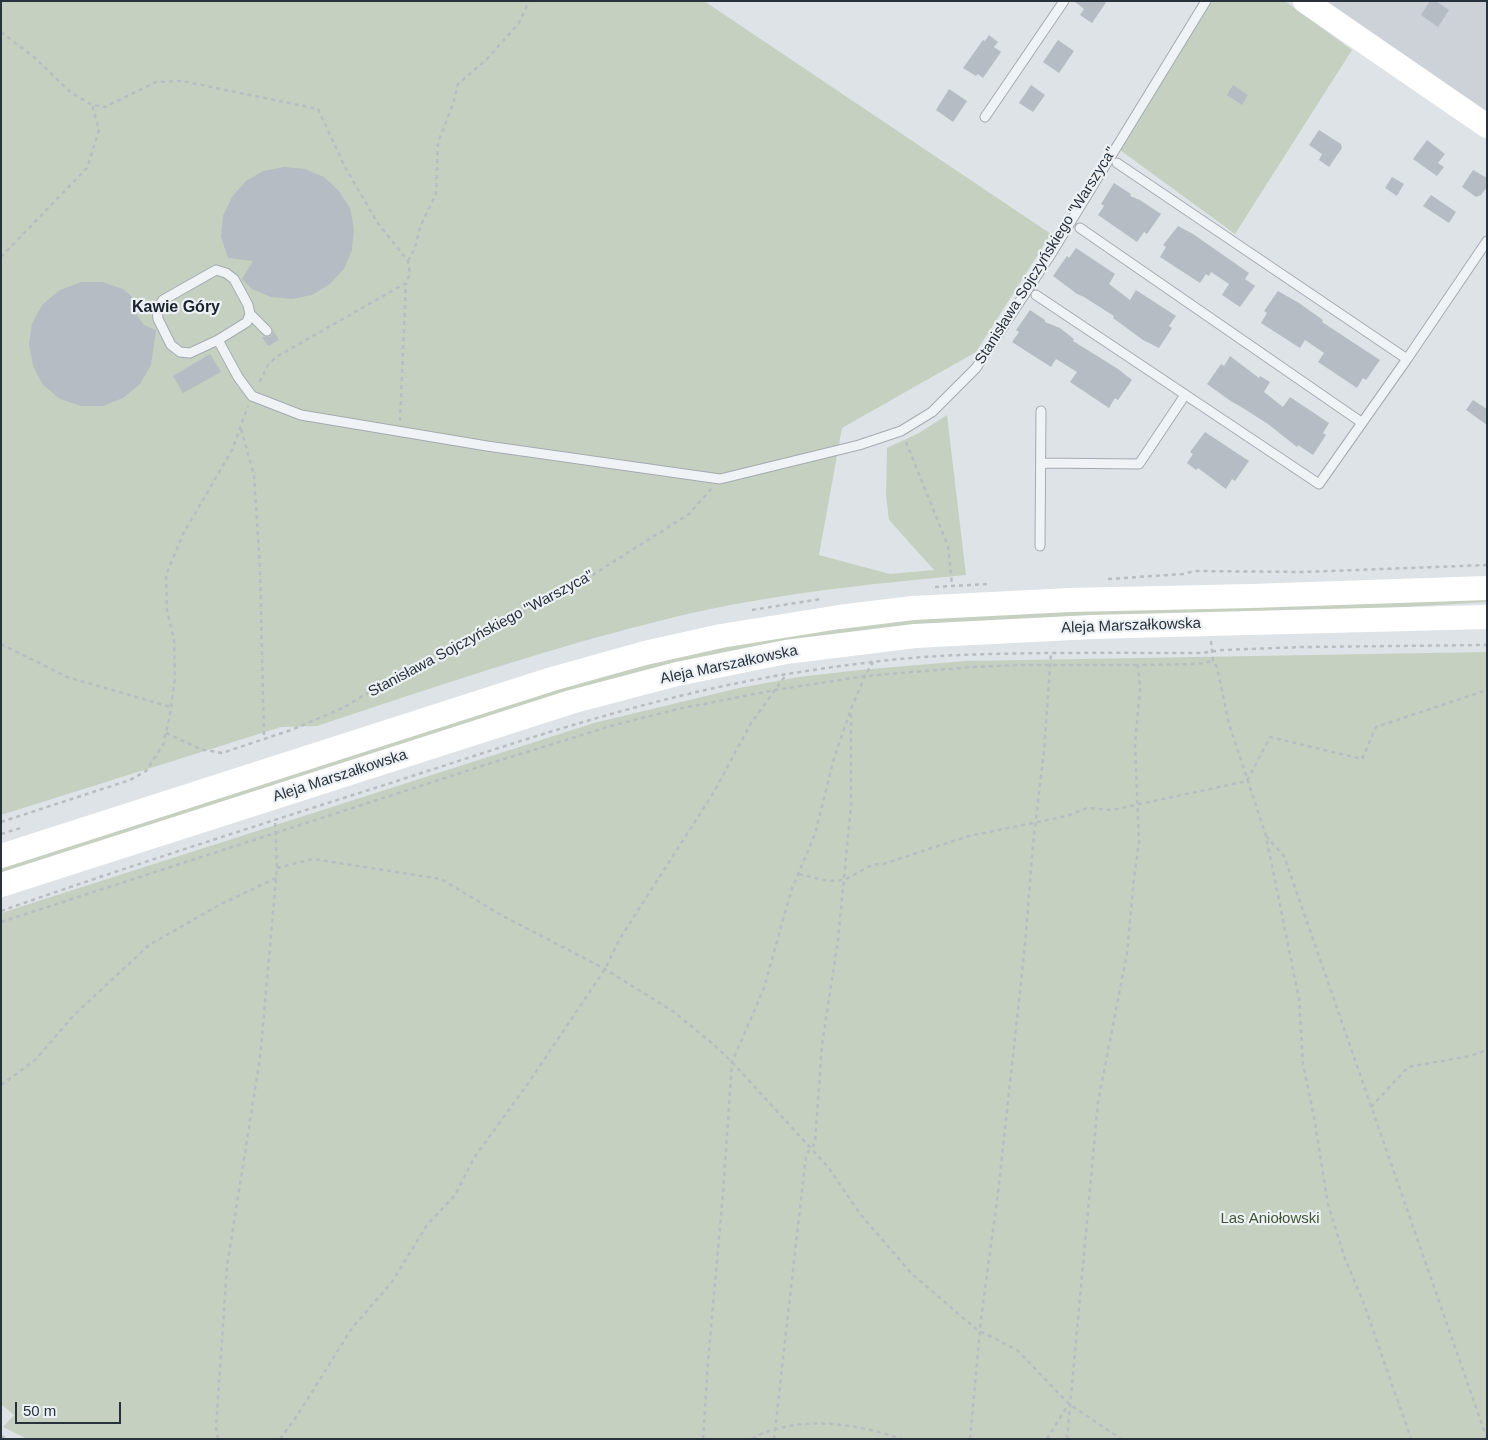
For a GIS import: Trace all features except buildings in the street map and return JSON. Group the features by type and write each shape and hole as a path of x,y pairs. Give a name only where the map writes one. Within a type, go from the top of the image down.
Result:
{"main road":[{"path":"1305,1 1487,126"},
{"name":"Aleja Marszałkowska","path":"1,856 552,679 721,636 839,617 913,608 1069,600 1487,588"},
{"name":"Aleja Marszałkowska","path":"1,885 571,702 677,674 786,652 906,637 1092,627 1487,617"}],"lane":[{"path":"985,117 1064,1"},
{"name":"Stanisława Sojczyńskiego \"Warszyca\"","path":"720,479 859,444 901,431 932,412 976,368 1051,254 1206,1"},
{"path":"1117,163 1407,359"},
{"path":"1080,228 1361,422"},
{"path":"1036,295 1319,484 1487,241"},
{"path":"250,314 247,322 218,340 190,353 180,352 171,345 158,319 156,309 163,300 216,270 226,273 234,279 248,305 250,314 267,331"},
{"path":"218,340 238,377 252,396 301,415 487,446 720,479"},
{"path":"1041,463 1139,464 1185,395"},
{"path":"1040,546 1042,411"}],"path":[{"path":"408,261 420,227 436,194 438,142 453,104 458,84 487,59 519,24 529,1"},
{"path":"1,32 35,58 69,91 92,105 104,107 156,82 182,81 318,109 345,166 377,222 408,261 410,274 406,283 400,432"},
{"path":"1,257 87,168 100,130 92,105"},
{"path":"1,822 130,780 146,771 163,745 175,678 174,639 167,610 166,575 183,534 232,450 252,396 268,365 276,357 406,283"},
{"path":"240,428 254,475 260,568 264,739"},
{"path":"901,431 948,546 952,585"},
{"name":"Stanisława Sojczyńskiego \"Warszyca\"","path":"166,733 200,749 222,753 292,730 343,708 400,673 572,588 689,514 720,479"},
{"path":"1198,570 1304,572 1487,565"},
{"path":"1,644 67,677 171,707"},
{"path":"1,911 275,820 571,725 667,699 787,674 873,662 959,655 1212,652 1302,647 1487,645"},
{"path":"1212,652 1229,724 1266,836 1299,1000 1303,1064 1314,1117 1328,1204 1344,1256 1364,1304 1410,1439"},
{"path":"970,1439 980,1331 998,1193 1025,945 1044,751 1051,653"},
{"path":"1,922 275,832 611,726 678,709 775,690 865,676 973,667 1050,664 1197,664 1213,661"},
{"path":"703,1439 708,1362 724,1193 732,1062 764,988 792,891 815,834 834,758 851,709 873,662"},
{"path":"1067,1439 1098,1102 1127,953 1139,842 1135,744 1140,689 1138,665"},
{"path":"280,1439 297,1416 352,1328 392,1282 427,1225 455,1195 474,1158 529,1082 605,969 619,940 714,792 751,723 787,674"},
{"path":"1247,781 1270,737 1362,759 1376,727 1487,690"},
{"path":"774,1439 806,1155 815,1143 822,1044 838,940 852,805 851,709"},
{"path":"798,874 830,882 844,880 874,864 883,864 969,836 1067,816 1087,808 1112,810 1247,781"},
{"path":"218,1439 216,1428 227,1266 260,1058 277,868 275,820"},
{"path":"1266,836 1284,856 1487,1439"},
{"path":"277,868 313,859 441,879 502,916 605,969 674,1012 732,1062 828,1166 861,1215 912,1272 980,1331 1017,1350 1069,1404 1121,1439"},
{"path":"1,1085 35,1060 74,1015 149,945 219,905 276,878"},
{"path":"1372,1108 1408,1067 1470,1056 1487,1050"},
{"path":"1047,1439 1069,1404"},
{"path":"752,1439 760,1433 798,1424 841,1424 902,1439"},
{"path":"1,1436 8,1439"}],"shaded area":[{"path":"1305,1 1487,1 1487,126"}],"green space":[{"path":"1,1 704,1 1051,234 976,352 842,428 819,555 890,574 934,570 889,520 886,495 887,448 919,433 947,415 966,575 856,586 783,596 711,609 630,628 450,682 317,726 281,727 1,815"},
{"path":"1210,1 1285,1 1352,50 1235,234 1120,150"},
{"path":"1487,595 1487,602 782,645 1,877 1,864 659,658 914,615"},
{"name":"Las Aniołowski","path":"1487,652 1487,1439 27,1439 3,1427 14,1415 1,1404 1,913 594,723 739,688 799,677 965,661"}],"district":[{"name":"Kawie Góry","path":"176,308"}]}
